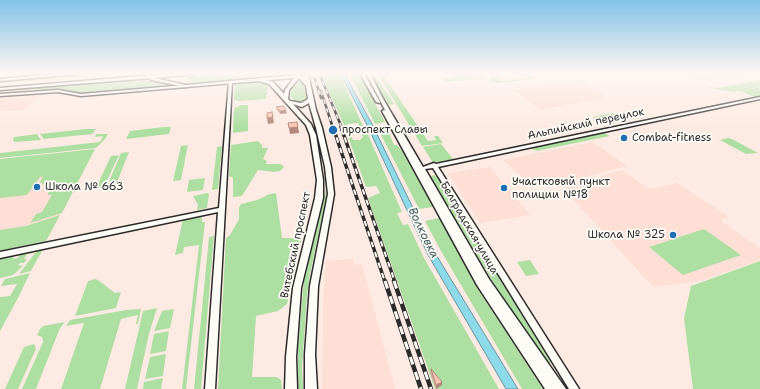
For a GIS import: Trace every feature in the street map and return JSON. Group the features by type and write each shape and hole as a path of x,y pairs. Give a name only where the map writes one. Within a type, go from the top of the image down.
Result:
{"main road":[{"name":"Витебский проспект","path":"279,91 310,128 320,180 320,192 297,288 291,357 291,389"},
{"path":"287,91 287,99 300,105 306,104 311,100"},
{"path":"309,91 328,167 331,200 314,286 310,354 311,389"}],"street":[{"path":"0,95 56,91"},
{"path":"59,91 81,94 115,91"},
{"path":"210,389 229,91"},
{"name":"Белградская улица","path":"372,91 486,281 561,389"},
{"name":"Белградская улица","path":"377,91 480,283 550,389"},
{"name":"Альпийский переулок","path":"419,169 760,98"},
{"path":"434,166 574,389"},
{"path":"0,254 222,209"}],"shaded area":[{"path":"515,91 597,91 603,95 604,98 540,110"},
{"path":"41,95 24,110 0,111 0,98"},
{"path":"593,142 627,166 559,183 538,186 524,179 503,160"},
{"name":"Школа № 663","path":"92,152 48,238 0,249 0,162"},
{"path":"490,167 530,215 480,223 448,173"},
{"name":"Школа № 325","path":"622,170 649,189 677,183 729,217 722,219 722,222 760,248 760,260 700,281 653,287 564,189 565,186 575,184 574,183"},
{"path":"353,259 355,265 362,264 395,389 322,389 323,301 326,261"}],"green space":[{"path":"69,91 104,91 83,93"},
{"path":"235,91 267,91 266,99 234,100"},
{"path":"291,91 305,91 307,102 305,104 297,103 290,96"},
{"path":"328,91 347,91 363,126 359,126 358,123 347,124 348,127 345,127"},
{"path":"358,91 368,91 385,122 375,124"},
{"path":"379,91 386,91 394,104 390,105 385,101"},
{"path":"388,91 394,91 428,141 436,140 434,136 438,136 443,143 422,146"},
{"path":"740,91 760,91 760,96 755,97"},
{"path":"241,105 248,105 248,131 233,133 234,108"},
{"path":"613,113 624,120 603,124 593,117"},
{"path":"386,126 394,145 397,145 402,151 433,207 419,209 377,127"},
{"path":"171,127 169,134 126,139 130,131"},
{"path":"365,128 402,212 397,213 403,225 408,224 424,258 499,389 435,389 368,198 380,193 376,186 366,187 346,131 349,131 353,140 360,140 363,137 359,129"},
{"path":"96,129 92,134 44,139 40,134"},
{"path":"602,132 610,136 536,151 531,148"},
{"path":"37,134 41,140 14,142 13,138 15,137"},
{"path":"96,134 108,134 96,148 0,158 0,153 100,142 103,136 95,137"},
{"path":"728,138 758,153 746,154 720,140"},
{"path":"258,141 262,145 262,148 268,148 263,159 267,161 266,164 281,164 284,167 280,171 274,172 258,170 242,196 233,197 233,178 229,176 231,145"},
{"path":"441,144 453,159 433,163 423,147"},
{"path":"188,145 181,180 173,181 181,146"},
{"path":"222,146 218,189 212,190 217,147"},
{"path":"95,149 62,213 30,223 36,214 42,212 52,195 48,195 49,188 40,182 43,176 40,177 27,195 0,198 0,159"},
{"path":"129,152 114,190 105,191 121,153"},
{"path":"119,155 104,187 96,188 111,156"},
{"path":"433,175 437,176 551,363 548,363 499,292 431,177"},
{"path":"205,178 203,190 187,192 189,180"},
{"path":"326,189 326,198 307,295 302,367 303,389 298,389 298,347 304,281"},
{"path":"207,193 209,194 207,208 197,210 198,205 193,196"},
{"path":"276,193 282,238 302,238 287,304 278,311 256,316 252,377 277,377 281,380 282,389 218,389 226,238 230,235 239,219 239,207 241,204"},
{"path":"60,215 46,241 0,251 0,230 26,226"},
{"path":"202,217 202,222 205,222 186,389 182,389 199,245 184,247 183,253 175,255 183,219"},
{"path":"439,218 479,291 543,389 522,389 425,221"},
{"path":"704,229 741,255 683,275 649,247"},
{"path":"214,236 201,389 194,389 209,237"},
{"path":"44,247 31,271 19,274 39,248"},
{"path":"36,250 33,253 27,254 24,259 27,259 24,263 20,263 18,265 23,266 13,275 0,278 0,257 12,255 14,256 13,259 18,258 22,252"},
{"path":"530,260 539,274 526,276 517,262"},
{"path":"760,261 760,389 693,389 684,318 691,286"},
{"path":"30,273 0,331 0,297 10,296 17,284 1,286 5,279"},
{"path":"95,279 115,293 121,292 116,308 75,316 88,281"},
{"path":"157,308 149,334 137,389 125,389 143,311"},
{"path":"141,309 138,324 136,324 138,315 121,319 100,389 61,389 84,323 66,326 70,320 126,310"},
{"path":"174,309 170,328 154,331 162,311"},
{"path":"65,322 60,328 36,389 22,389 43,342 42,337 37,335 40,329 43,326"},
{"path":"169,331 166,351 150,354 154,334"},
{"path":"34,344 36,349 18,389 5,389 24,347"},
{"path":"166,354 163,376 145,379 150,357"},
{"path":"163,378 161,389 143,389 144,382"}],"water":[{"name":"Волковка","path":"349,91 354,91 372,124 435,253 518,389 506,389 428,255 367,125"}],"building":[{"path":"283,106 286,110 280,111 276,107"},
{"path":"272,112 273,117 267,118 267,113"},
{"path":"297,122 298,127 289,128 288,123"},
{"path":"431,369 442,382 436,385"}],"railway":[{"path":"319,91 321,98"},
{"path":"321,91 333,128"},
{"path":"327,91 342,128"},
{"path":"333,127 385,282"},
{"path":"341,127 395,282"},
{"path":"385,281 421,389"},
{"path":"394,281 431,389"}],"place":[{"name":"проспект Славы","path":"333,130"},
{"name":"Combat-fitness","path":"624,138"},
{"name":"Школа № 663","path":"37,187"},
{"name":"Участковый пункт полиции №18","path":"504,188"},
{"name":"Школа № 325","path":"673,235"}]}
